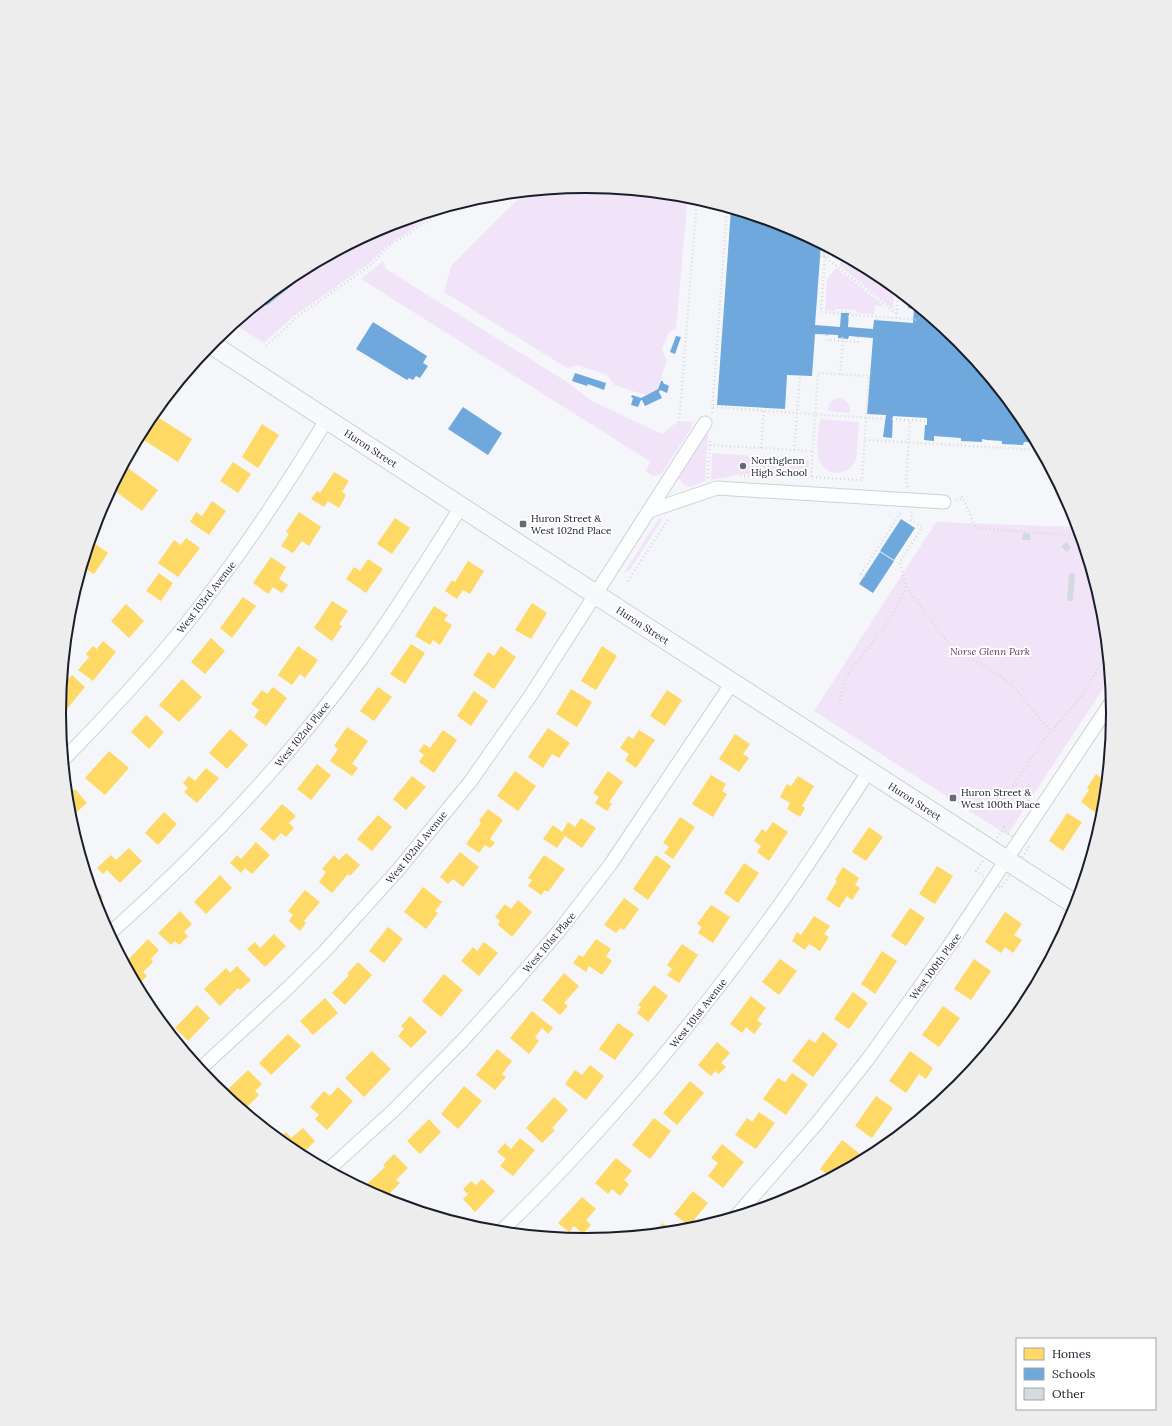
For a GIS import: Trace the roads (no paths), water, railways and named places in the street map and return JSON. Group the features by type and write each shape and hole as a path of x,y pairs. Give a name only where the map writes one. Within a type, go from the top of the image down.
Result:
{"main road":[{"name":"Huron Street","path":"216,347 1070,901"}],"street":[{"name":"West 103rd Avenue","path":"68,755 133,688 200,606 244,547 327,419"},
{"name":"West 102nd Avenue","path":"204,1066 294,983 325,951 398,870 470,782 531,695 708,419"},
{"path":"649,511 717,488 944,502"},
{"name":"West 102nd Place","path":"114,930 143,904 210,837 279,762 312,722 357,665 462,507"},
{"name":"West 101st Place","path":"332,1166 394,1110 464,1039 559,931 610,865 732,683"},
{"name":"West 100th Place","path":"743,1208 818,1122 868,1059 949,946 1106,710"},
{"name":"West 101st Avenue","path":"505,1227 562,1170 621,1106 677,1040 774,913 869,771"}],"waterway":[{"path":"267,303 281,292"}],"place":[{"name":"Northglenn High School","path":"743,466"},
{"name":"Huron Street & West 102nd Place","path":"523,524"},
{"name":"Huron Street & West 100th Place","path":"953,798"}],"park label":[{"name":"Norse Glenn Park","path":"990,651"}]}
